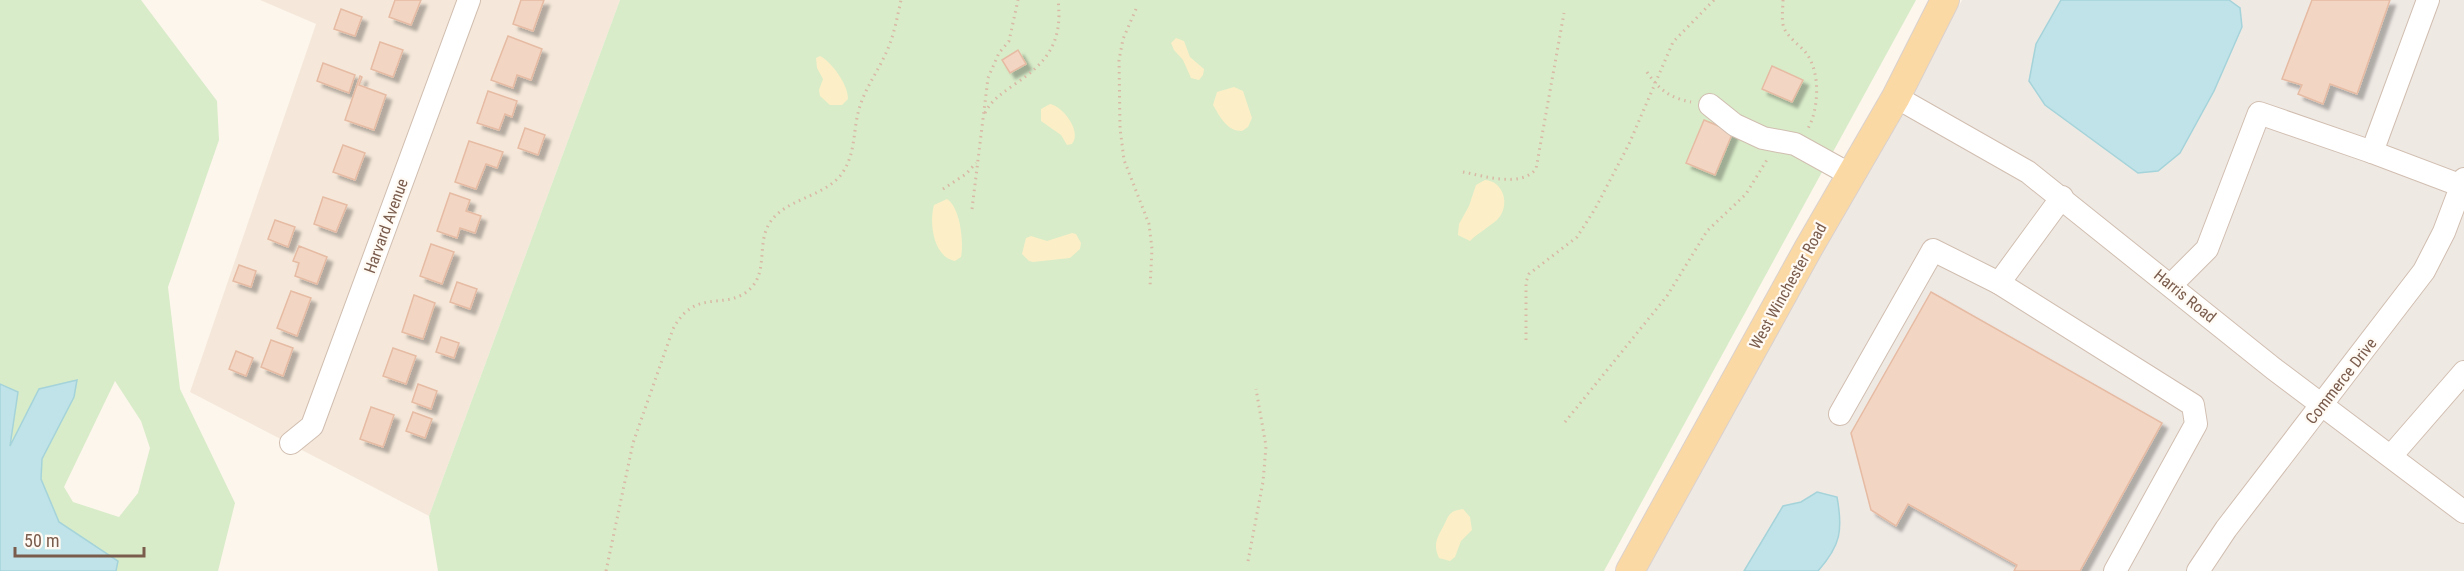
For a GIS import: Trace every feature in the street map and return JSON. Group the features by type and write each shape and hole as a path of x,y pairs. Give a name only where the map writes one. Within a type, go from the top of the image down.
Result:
{"main road":[{"name":"West Winchester Road","path":"1630,571 1896,97 1945,0"}],"street":[{"name":"Harvard Avenue","path":"291,443 312,426 469,0"},
{"path":"2372,152 2428,0"},
{"name":"Harris Road","path":"1896,97 2028,172 2464,512"},
{"path":"1710,105 1735,125 1763,138 1795,144 1851,175"},
{"path":"2171,285 2207,249 2259,113 2463,182"},
{"name":"Commerce Drive","path":"2198,571 2226,529 2424,271 2444,232 2463,182"},
{"path":"1999,283 2062,197"},
{"path":"1840,414 1933,250 1999,283 2193,405 2196,424 2115,571"},
{"path":"2391,456 2464,372"}],"path":[{"path":"606,571 633,443 673,329 680,316 699,303 737,296 753,287 759,276 764,235 773,219 777,214 830,185 840,175 854,151 860,107 886,53 901,0"},
{"path":"972,209 988,78 999,53 1009,41 1018,0"},
{"path":"983,117 994,99 1024,78 1051,52 1058,34 1058,0"},
{"path":"1526,340 1526,282 1529,274 1565,248 1589,218 1629,144 1673,42 1714,0"},
{"path":"1565,422 1666,296 1707,231 1746,194 1767,158 1784,142 1805,132 1810,124 1816,89 1814,68 1807,54 1784,28 1783,0"},
{"path":"1136,9 1123,39 1119,60 1120,128 1125,160 1149,224 1152,249 1150,287"},
{"path":"1463,172 1520,180 1530,177 1536,169 1563,13"},
{"path":"1647,72 1655,85 1681,100 1710,105"},
{"path":"942,189 966,174 976,162"},
{"path":"1248,561 1263,482 1266,446 1256,389"}],"shaded area":[{"path":"260,0 620,0 429,516 190,392 316,24"},
{"path":"1962,0 2464,0 2464,571 1646,571"}],"green space":[{"path":"0,0 141,0 217,101 219,140 168,287 180,389 235,503 218,571 116,571 118,561 59,522 41,479 42,459 74,397 77,380 39,389 9,449 18,392 0,384","holes":["115,381 141,421 150,448 138,493 119,517 73,502 64,487"]},
{"path":"620,0 1916,0 1604,571 438,571 429,516"}],"sand":[{"path":"1176,38 1184,41 1190,57 1204,69 1199,80 1191,78 1183,60 1174,50 1171,43"},
{"path":"820,56 843,81 848,99 842,105 830,105 820,96 819,90 823,79 817,68 816,58"},
{"path":"1234,87 1243,91 1252,118 1248,127 1242,131 1228,126 1213,105 1217,92"},
{"path":"1050,104 1061,110 1070,121 1075,133 1072,144 1067,145 1061,135 1041,121 1041,109"},
{"path":"1485,180 1492,181 1501,189 1504,208 1497,220 1470,241 1458,235 1459,224 1469,206 1476,185"},
{"path":"947,199 955,209 961,234 961,257 955,261 942,253 934,238 932,221 934,205"},
{"path":"1072,233 1076,234 1081,243 1080,249 1070,258 1033,262 1022,254 1026,238 1031,236 1047,241"},
{"path":"1463,509 1470,517 1472,530 1461,541 1455,557 1450,561 1439,558 1436,541 1450,515 1454,511"}],"water":[{"path":"2061,0 2229,0 2240,8 2242,27 2214,91 2180,153 2158,171 2138,173 2045,105 2029,81 2036,44"},
{"path":"77,380 74,397 42,459 41,479 59,522 118,561 116,571 0,571 0,384 18,392 10,446 39,389"},
{"path":"1817,492 1837,497 1840,519 1836,545 1818,571 1744,571 1783,506 1801,502"}],"building":[{"path":"395,0 421,0 411,25 389,17"},
{"path":"521,0 544,0 533,31 513,24"},
{"path":"2312,0 2390,0 2357,94 2330,84 2323,104 2298,94 2302,85 2282,79"},
{"path":"341,9 362,17 355,36 334,29"},
{"path":"508,36 542,49 531,80 517,75 513,88 491,80"},
{"path":"380,42 403,50 393,77 371,69"},
{"path":"1018,50 1026,64 1010,73 1002,60"},
{"path":"323,63 355,75 349,93 317,81"},
{"path":"1772,66 1803,80 1792,102 1762,89"},
{"path":"360,76 362,77 359,85 386,95 374,130 345,120"},
{"path":"488,91 517,101 512,117 505,114 499,130 477,123"},
{"path":"1704,120 1733,132 1715,175 1686,163"},
{"path":"525,128 545,135 538,155 518,148"},
{"path":"469,141 503,152 497,168 486,164 476,189 455,182"},
{"path":"343,145 365,153 355,180 333,172"},
{"path":"450,193 470,200 466,211 481,216 475,233 460,228 457,238 437,231"},
{"path":"323,197 347,205 336,232 314,224"},
{"path":"275,220 295,227 288,247 268,239"},
{"path":"431,244 454,252 442,284 420,276"},
{"path":"299,246 327,257 317,284 295,276 299,263 293,261"},
{"path":"239,265 256,271 251,287 233,281"},
{"path":"457,282 477,289 470,309 450,302"},
{"path":"291,291 311,298 297,336 277,328"},
{"path":"1931,292 2162,423 2080,571 2014,571 2017,565 1908,504 1896,526 1871,510 1851,433"},
{"path":"414,295 435,303 423,339 402,332"},
{"path":"441,337 459,343 454,358 436,352"},
{"path":"271,340 293,348 283,376 261,367"},
{"path":"393,348 416,356 406,384 383,376"},
{"path":"236,351 253,358 246,376 229,369"},
{"path":"418,384 437,391 431,409 412,402"},
{"path":"371,407 394,415 383,447 360,439"},
{"path":"413,412 432,419 425,438 406,431"}]}
